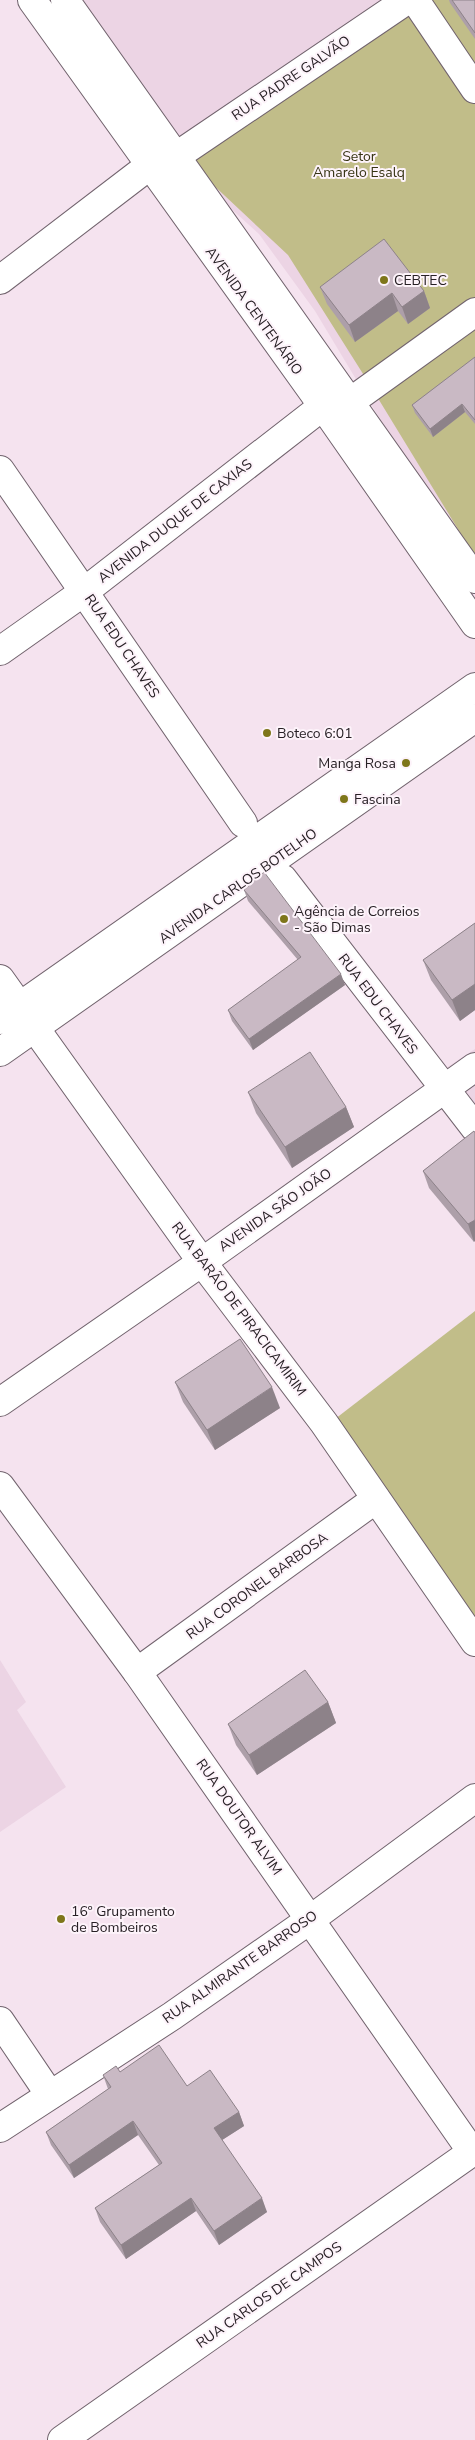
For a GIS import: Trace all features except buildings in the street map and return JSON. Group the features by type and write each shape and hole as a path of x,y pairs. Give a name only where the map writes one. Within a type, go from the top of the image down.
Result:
{"main road":[{"name":"AVENIDA CENTENÁRIO","path":"32,0 149,166 323,406 475,624"},
{"name":"AVENIDA CENTENÁRIO","path":"66,0 475,578"},
{"name":"RUA PADRE GALVÃO","path":"175,156 407,0"},
{"path":"415,0 475,89"},
{"path":"0,280 149,166"},
{"path":"350,402 475,312"},
{"name":"AVENIDA DUQUE DE CAXIAS","path":"0,651 85,591 323,406"},
{"name":"RUA EDU CHAVES","path":"0,470 243,823"},
{"name":"AVENIDA CARLOS BOTELHO","path":"0,1052 18,1018 475,687"},
{"name":"AVENIDA CARLOS BOTELHO","path":"18,1018 475,718"},
{"name":"RUA EDU CHAVES","path":"283,880 475,1128"},
{"name":"RUA BARÃO DE PIRACICAMIRIM","path":"0,979 18,1018 324,1423 475,1642"},
{"name":"AVENIDA SÃO JOÃO","path":"0,1402 202,1262 474,1069"},
{"name":"RUA DOUTOR ALVIM","path":"0,1486 137,1672 473,2151"},
{"name":"RUA CORONEL BARBOSA","path":"137,1672 376,1499"},
{"name":"RUA ALMIRANTE BARROSO","path":"0,2128 172,2016 311,1919 475,1798"},
{"path":"0,2021 50,2094"},
{"name":"RUA CARLOS DE CAMPOS","path":"62,2440 473,2151"}],"shaded area":[{"name":"Setor Amarelo Esalq","path":"69,0 475,0 475,577 315,311 259,234 175,158"},
{"path":"475,1049 475,1117 440,1072"},
{"path":"0,1660 26,1702 17,1710 66,1787 0,1832"}],"green space":[{"name":"Setor Amarelo Esalq","path":"390,0 475,0 475,557 288,255 177,151"},
{"path":"475,1311 475,1625 335,1419"}],"place":[{"name":"CEBTEC","path":"384,280"},
{"name":"Boteco 6:01","path":"267,733"},
{"name":"Manga Rosa","path":"406,763"},
{"name":"Fascina","path":"344,799"},
{"name":"Agência de Correios - São Dimas","path":"284,919"},
{"name":"16º Grupamento de Bombeiros","path":"61,1919"}]}
